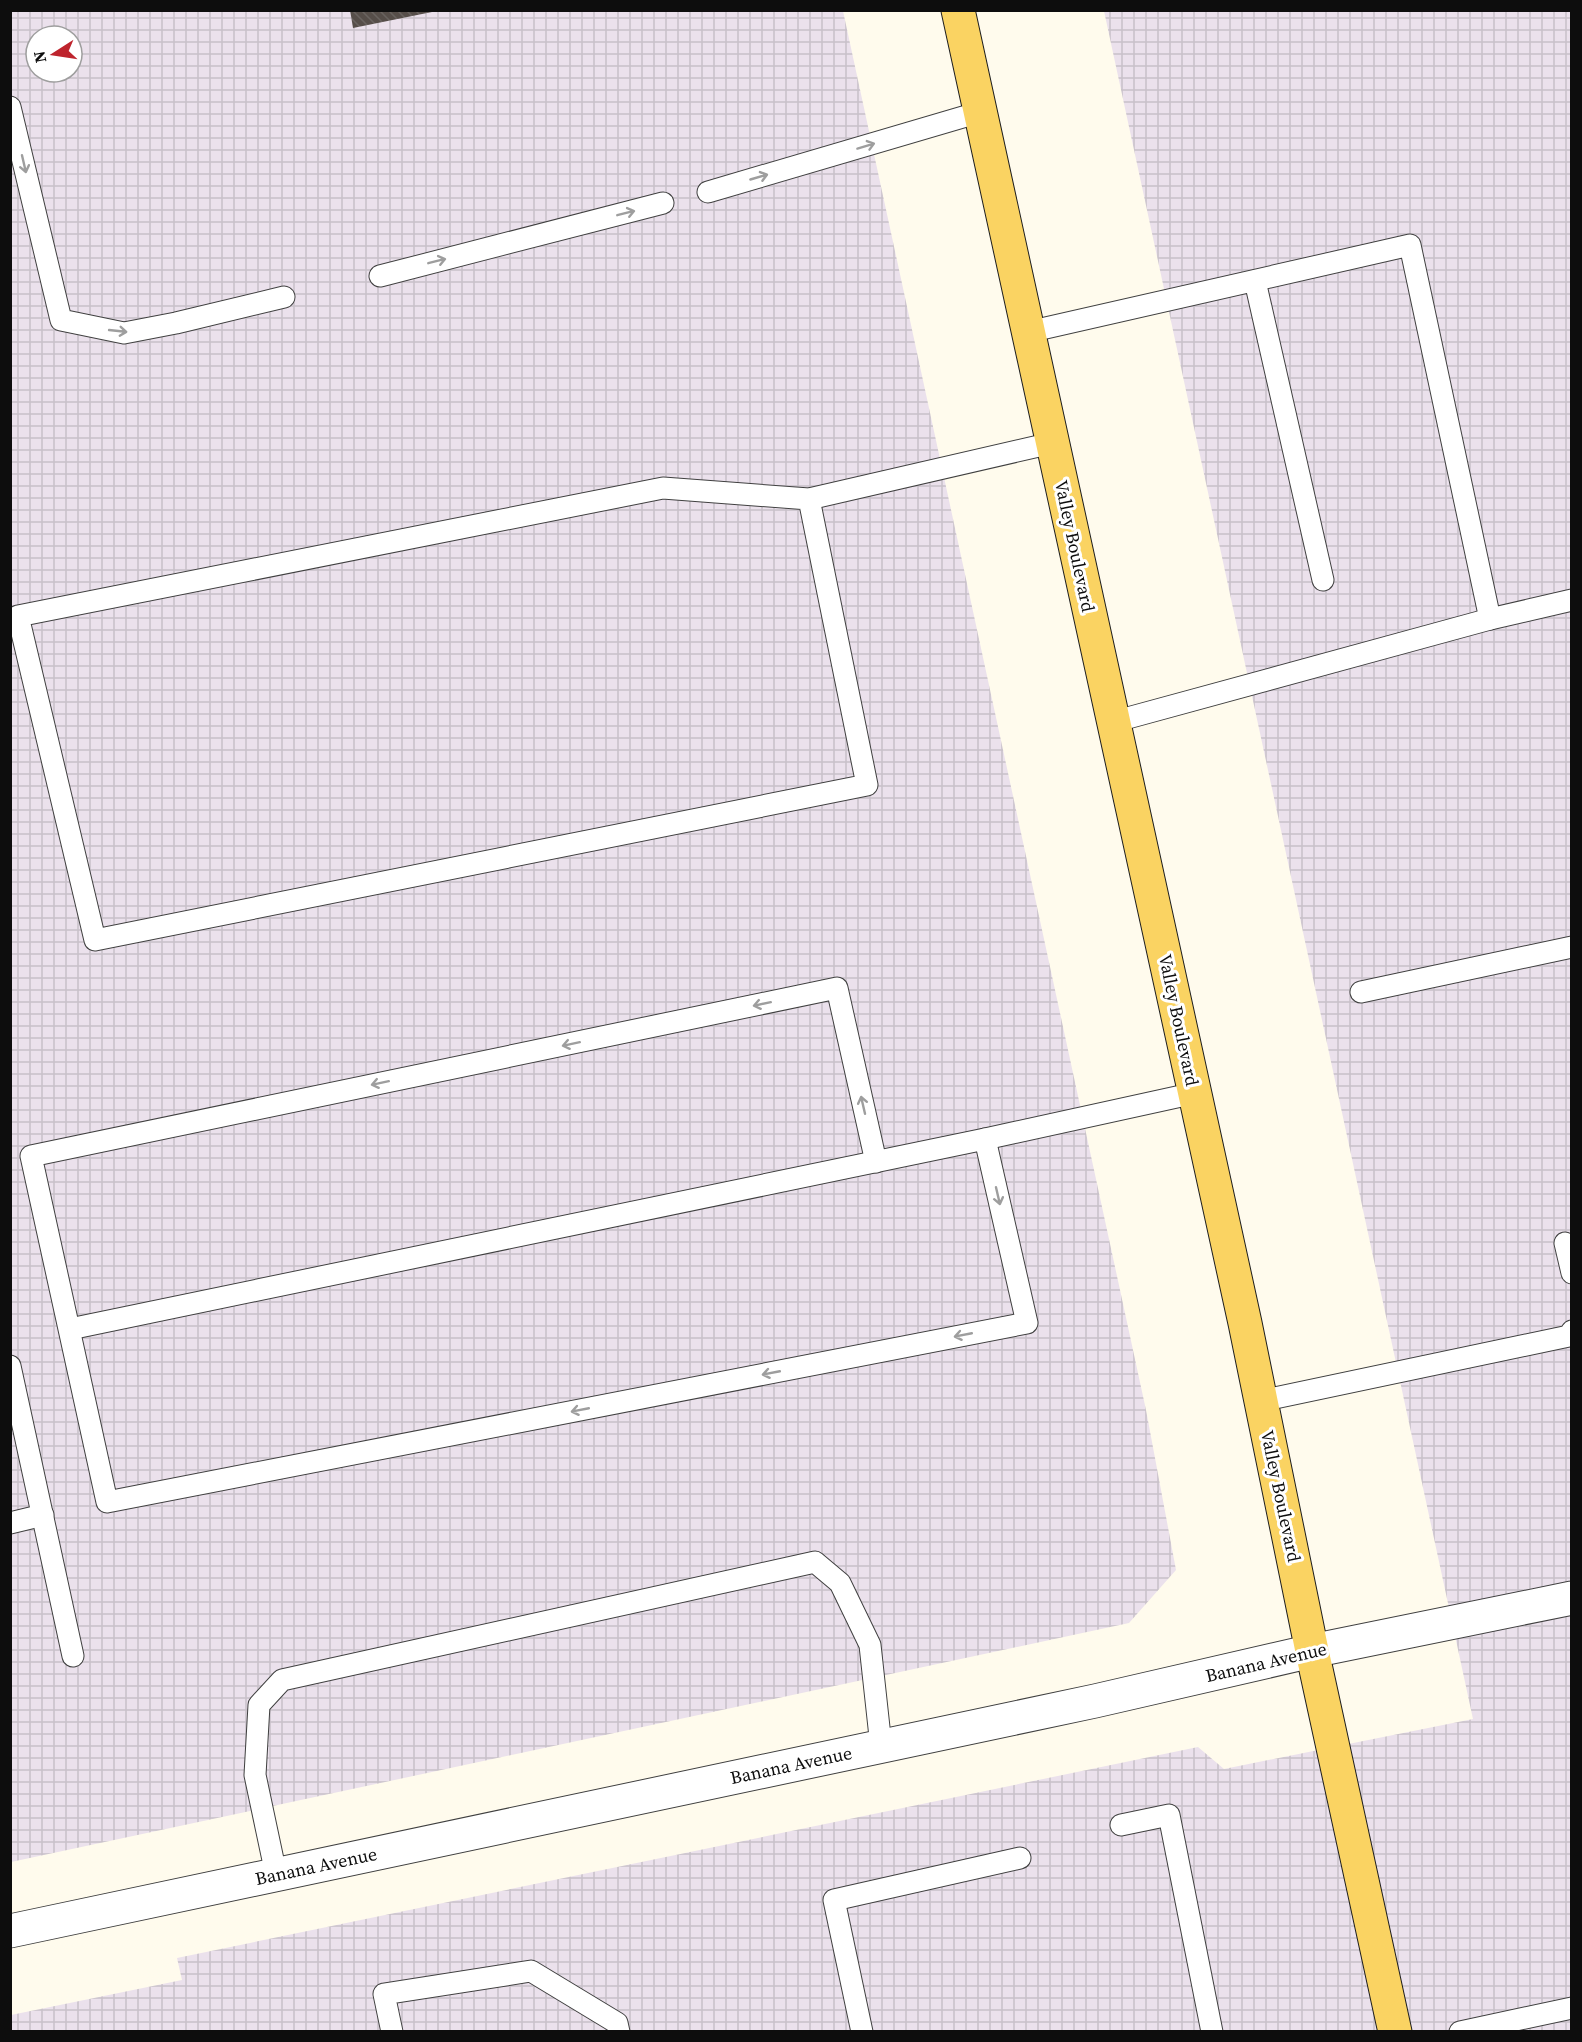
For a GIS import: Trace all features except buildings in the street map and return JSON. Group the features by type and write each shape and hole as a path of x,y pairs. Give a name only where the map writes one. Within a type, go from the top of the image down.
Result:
{"main road":[{"name":"Valley Boulevard","path":"958,10 1195,1093 1312,1651 1395,2031"}],"street":[{"name":"Banana Avenue","path":"10,1931 1095,1701 1312,1651 1572,1598"}],"lane":[{"path":"10,107 61,320 124,333 284,297"},
{"path":"708,192 980,112"},
{"path":"381,276 663,203"},
{"path":"1028,332 1410,245 1490,619"},
{"path":"1255,281 1323,580"},
{"path":"809,499 867,785 95,940 18,616 663,488 809,499 1052,443"},
{"path":"1113,722 1490,619 1572,600"},
{"path":"1361,992 1572,947"},
{"path":"876,1162 837,988 30,1156 107,1502 1027,1323 985,1139"},
{"path":"70,1329 876,1162 1195,1093"},
{"path":"1565,1243 1572,1274"},
{"path":"1261,1401 1569,1336 1572,1331"},
{"path":"10,1366 73,1656"},
{"path":"10,1523 43,1515"},
{"path":"276,1874 255,1775 259,1705 282,1680 815,1562 840,1583 870,1645 881,1746"},
{"path":"1121,1825 1169,1815 1212,2031"},
{"path":"862,2031 834,1900 1020,1858"},
{"path":"392,2031 384,1994 531,1971 617,2023 619,2031"},
{"path":"1460,2031 1572,2008"}],"shaded area":[{"path":"10,11 843,11 1146,1410 1176,1570 1129,1623 11,1862"},
{"path":"1104,11 1571,11 1571,2031 11,2032 11,2015 182,1980 177,1958 1198,1747 1224,1769 1473,1719"}]}
